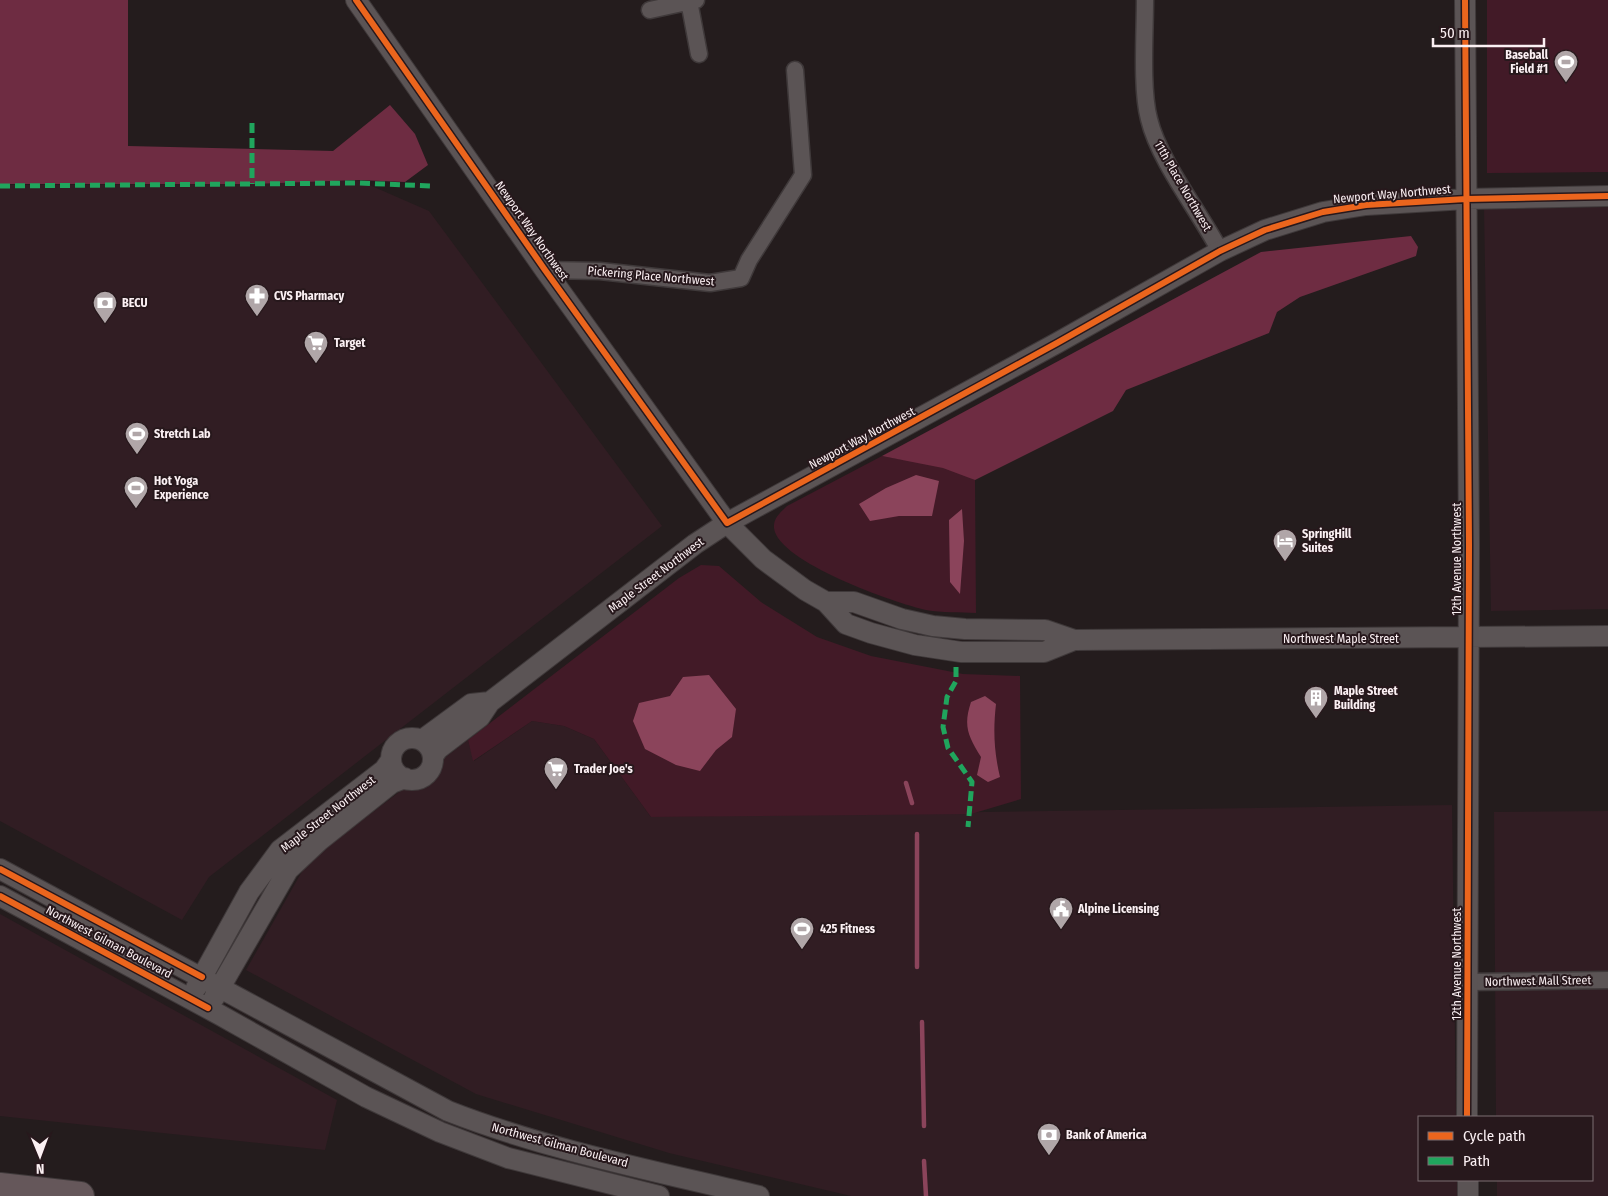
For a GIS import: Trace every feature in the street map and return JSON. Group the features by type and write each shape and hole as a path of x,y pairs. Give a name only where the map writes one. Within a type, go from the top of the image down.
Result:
{"highway":[{"path":"0,1187 80,1196"}],"street":[{"name":"Newport Way Northwest","path":"356,0 545,270 727,523 1057,344 1220,251 1264,230 1323,212 1382,204 1466,199 1608,196"},
{"name":"11th Place Northwest","path":"1145,0 1146,93 1151,128 1160,149 1220,251"},
{"name":"12th Avenue Northwest","path":"1465,0 1468,638 1467,1116"},
{"path":"650,10 692,1 699,54"},
{"name":"Pickering Place Northwest","path":"545,270 600,271 710,283 742,278 749,260 803,175 795,70"},
{"name":"Northwest Maple Street","path":"727,523 763,559 805,590 826,602 846,624 893,640 940,650 1044,652 1074,640 1608,636"},
{"name":"Maple Street Northwest","path":"427,748 438,749 480,717 490,702 695,544 727,523"},
{"path":"410,738 427,748 432,764 425,775 413,780 405,778 395,771 391,760 393,750 399,742 410,738"},
{"name":"Maple Street Northwest","path":"190,998 249,892 280,850 384,770 391,760"},
{"name":"Maple Street Northwest","path":"208,1008 288,870 319,841 392,783 405,778"},
{"name":"Northwest Gilman Boulevard","path":"0,869 448,1110 488,1126 546,1144 759,1196"},
{"name":"Northwest Gilman Boulevard","path":"0,896 190,998 366,1097 440,1132 508,1158 659,1196"},
{"name":"Northwest Mall Street","path":"1468,982 1608,980"},
{"path":"1468,1181 1468,1196"}],"shaded area":[{"path":"0,0 128,0 128,146 333,151 390,105 415,134 428,165 405,182 358,180 252,184 0,184"},
{"path":"1487,0 1608,0 1608,172 1487,173"},
{"path":"358,180 429,211 662,526 209,877 182,920 0,821 0,185 252,184"},
{"path":"1608,207 1608,609 1491,611 1484,209"},
{"path":"1411,236 1418,247 1416,256 1300,297 1277,312 1269,333 1126,390 1113,411 975,480 943,468 882,456 1261,252"},
{"path":"1108,387 971,478 975,480 976,613 926,610 865,590 816,567 795,554 780,541 774,528 776,518 787,506 882,456 904,460"},
{"path":"916,475 939,481 932,516 899,516 870,521 859,504 886,488"},
{"path":"962,509 964,541 960,594 950,582 949,520"},
{"path":"701,565 719,566 761,602 817,637 871,656 963,674 1020,676 1021,799 971,814 651,817 594,739 564,726 532,721 473,761 468,740 679,578"},
{"path":"709,675 736,709 732,737 716,750 700,771 676,765 645,749 633,721 639,703 670,696 683,677"},
{"path":"985,696 996,704 995,741 1000,777 988,782 977,775 981,757 970,737 967,724 971,702"},
{"path":"532,721 564,726 594,739 651,817 1452,805 1456,1116 1418,1116 1418,1181 1457,1181 1457,1196 851,1196 669,1153 476,1094 246,970 308,861 468,740 474,761"},
{"path":"1608,811 1608,1196 1497,1196 1497,1181 1593,1181 1593,1116 1496,1116 1494,812"},
{"path":"0,914 337,1100 325,1150 0,1116"}],"waterway":[{"path":"906,783 912,803"},
{"path":"917,834 917,967"},
{"path":"922,1022 924,1126"},
{"path":"924,1161 926,1196"}],"marked path":[{"path":"252,123 252,184"},
{"path":"0,186 357,183 432,186"},
{"path":"956,667 956,681 947,697 943,727 948,748 972,782 968,827"}],"cycle path":[{"path":"356,0 545,270 727,523 1057,343 1220,251 1265,230 1323,212 1366,205 1466,199 1608,196"},
{"path":"1465,0 1469,545 1467,1116"},
{"path":"0,869 202,977"},
{"path":"0,896 208,1008"}],"place":[{"name":"Baseball Field #1","path":"1566,83"},
{"name":"CVS Pharmacy","path":"257,317"},
{"name":"BECU","path":"105,324"},
{"name":"Target","path":"316,364"},
{"name":"Stretch Lab","path":"137,455"},
{"name":"Hot Yoga Experience","path":"136,509"},
{"name":"SpringHill Suites","path":"1285,562"},
{"name":"Maple Street Building","path":"1316,719"},
{"name":"Trader Joe's","path":"556,790"},
{"name":"Alpine Licensing","path":"1061,930"},
{"name":"425 Fitness","path":"802,950"},
{"name":"Bank of America","path":"1049,1156"}]}
